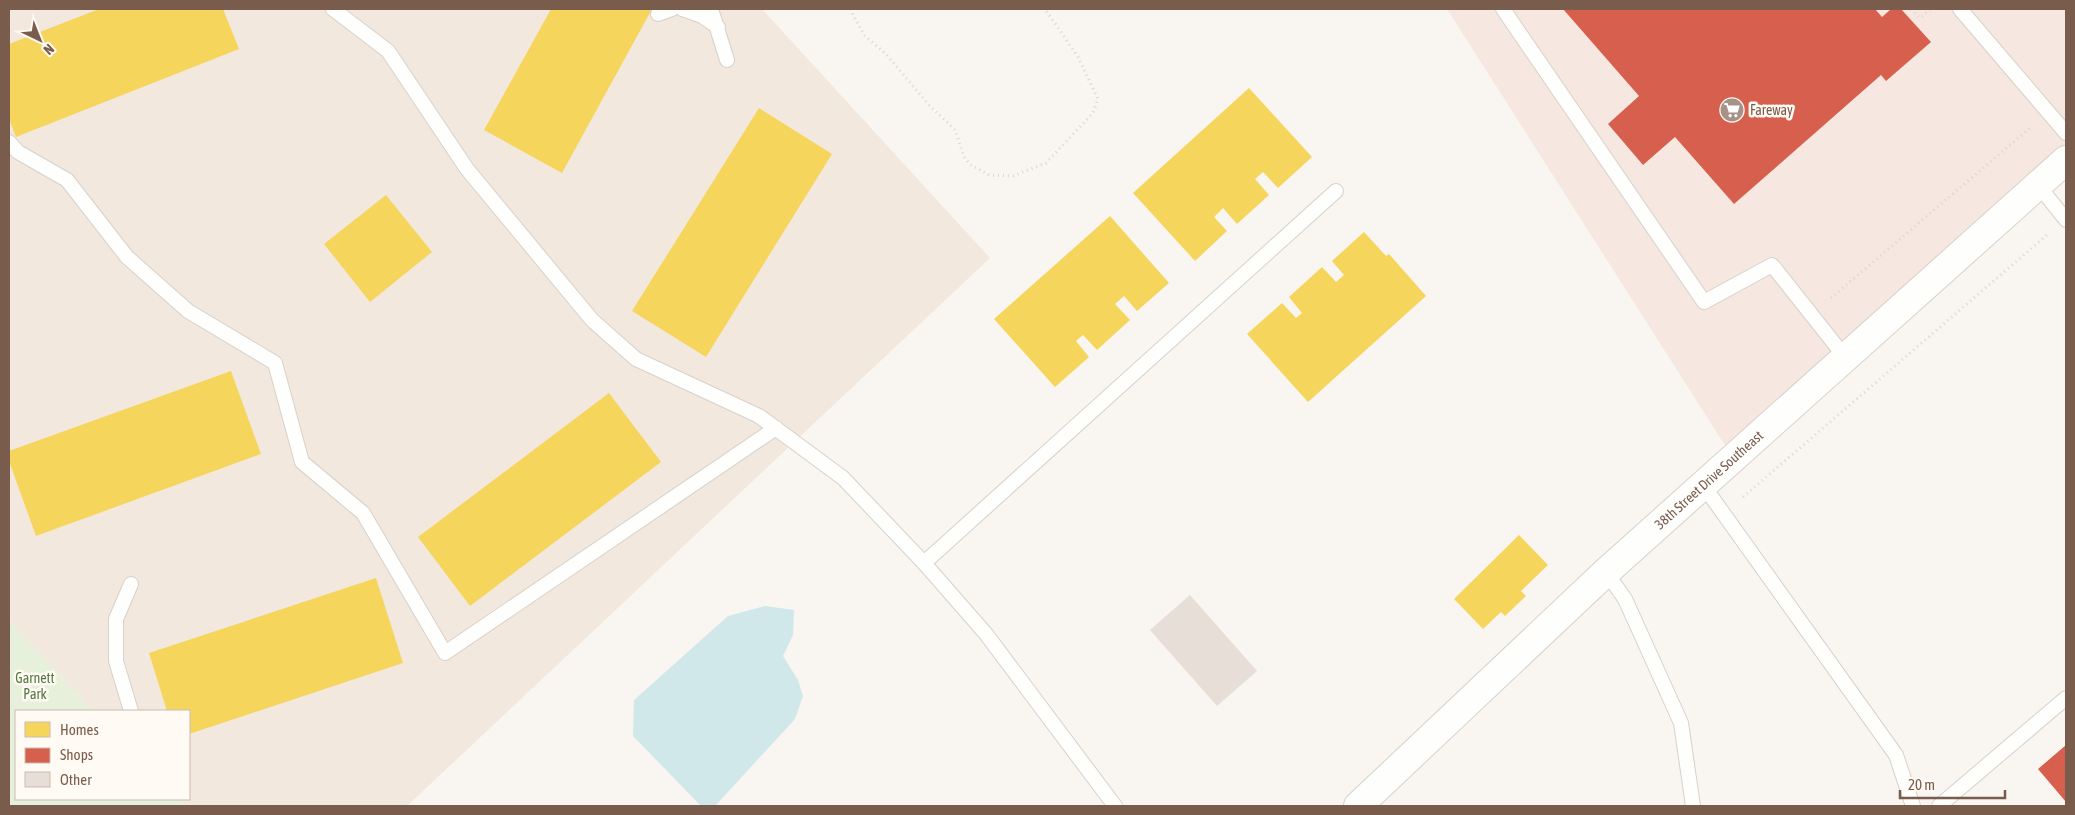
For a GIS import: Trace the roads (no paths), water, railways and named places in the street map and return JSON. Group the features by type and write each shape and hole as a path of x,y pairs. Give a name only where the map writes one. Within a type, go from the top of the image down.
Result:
{"street":[{"name":"38th Street Drive Southeast","path":"1358,806 1606,572 2066,160"}],"lane":[{"path":"333,9 388,51 467,169 592,320 636,359 759,416 843,478 924,563 986,634 1115,806"},
{"path":"682,9 702,16 718,27"},
{"path":"711,9 718,27 726,60"},
{"path":"1503,9 1704,302 1772,265 1845,357"},
{"path":"1960,9 2066,133"},
{"path":"9,142 18,152 67,180 127,257 188,311 275,363 302,462 363,514 445,653 776,428"},
{"path":"2038,185 2066,219"},
{"path":"924,563 1336,191"},
{"path":"1703,485 1896,755 1913,806"},
{"path":"1606,572 1625,599 1681,723 1693,806"},
{"path":"131,584 116,619 116,661 131,710"},
{"path":"1939,806 2066,698"}],"water":[{"path":"765,606 794,610 793,635 783,656 798,680 803,696 795,719 715,806 701,806 633,736 634,700 728,616"}],"place":[{"name":"Fareway","path":"1732,110"}],"park label":[{"name":"Garnett Park","path":"35,686"}]}
